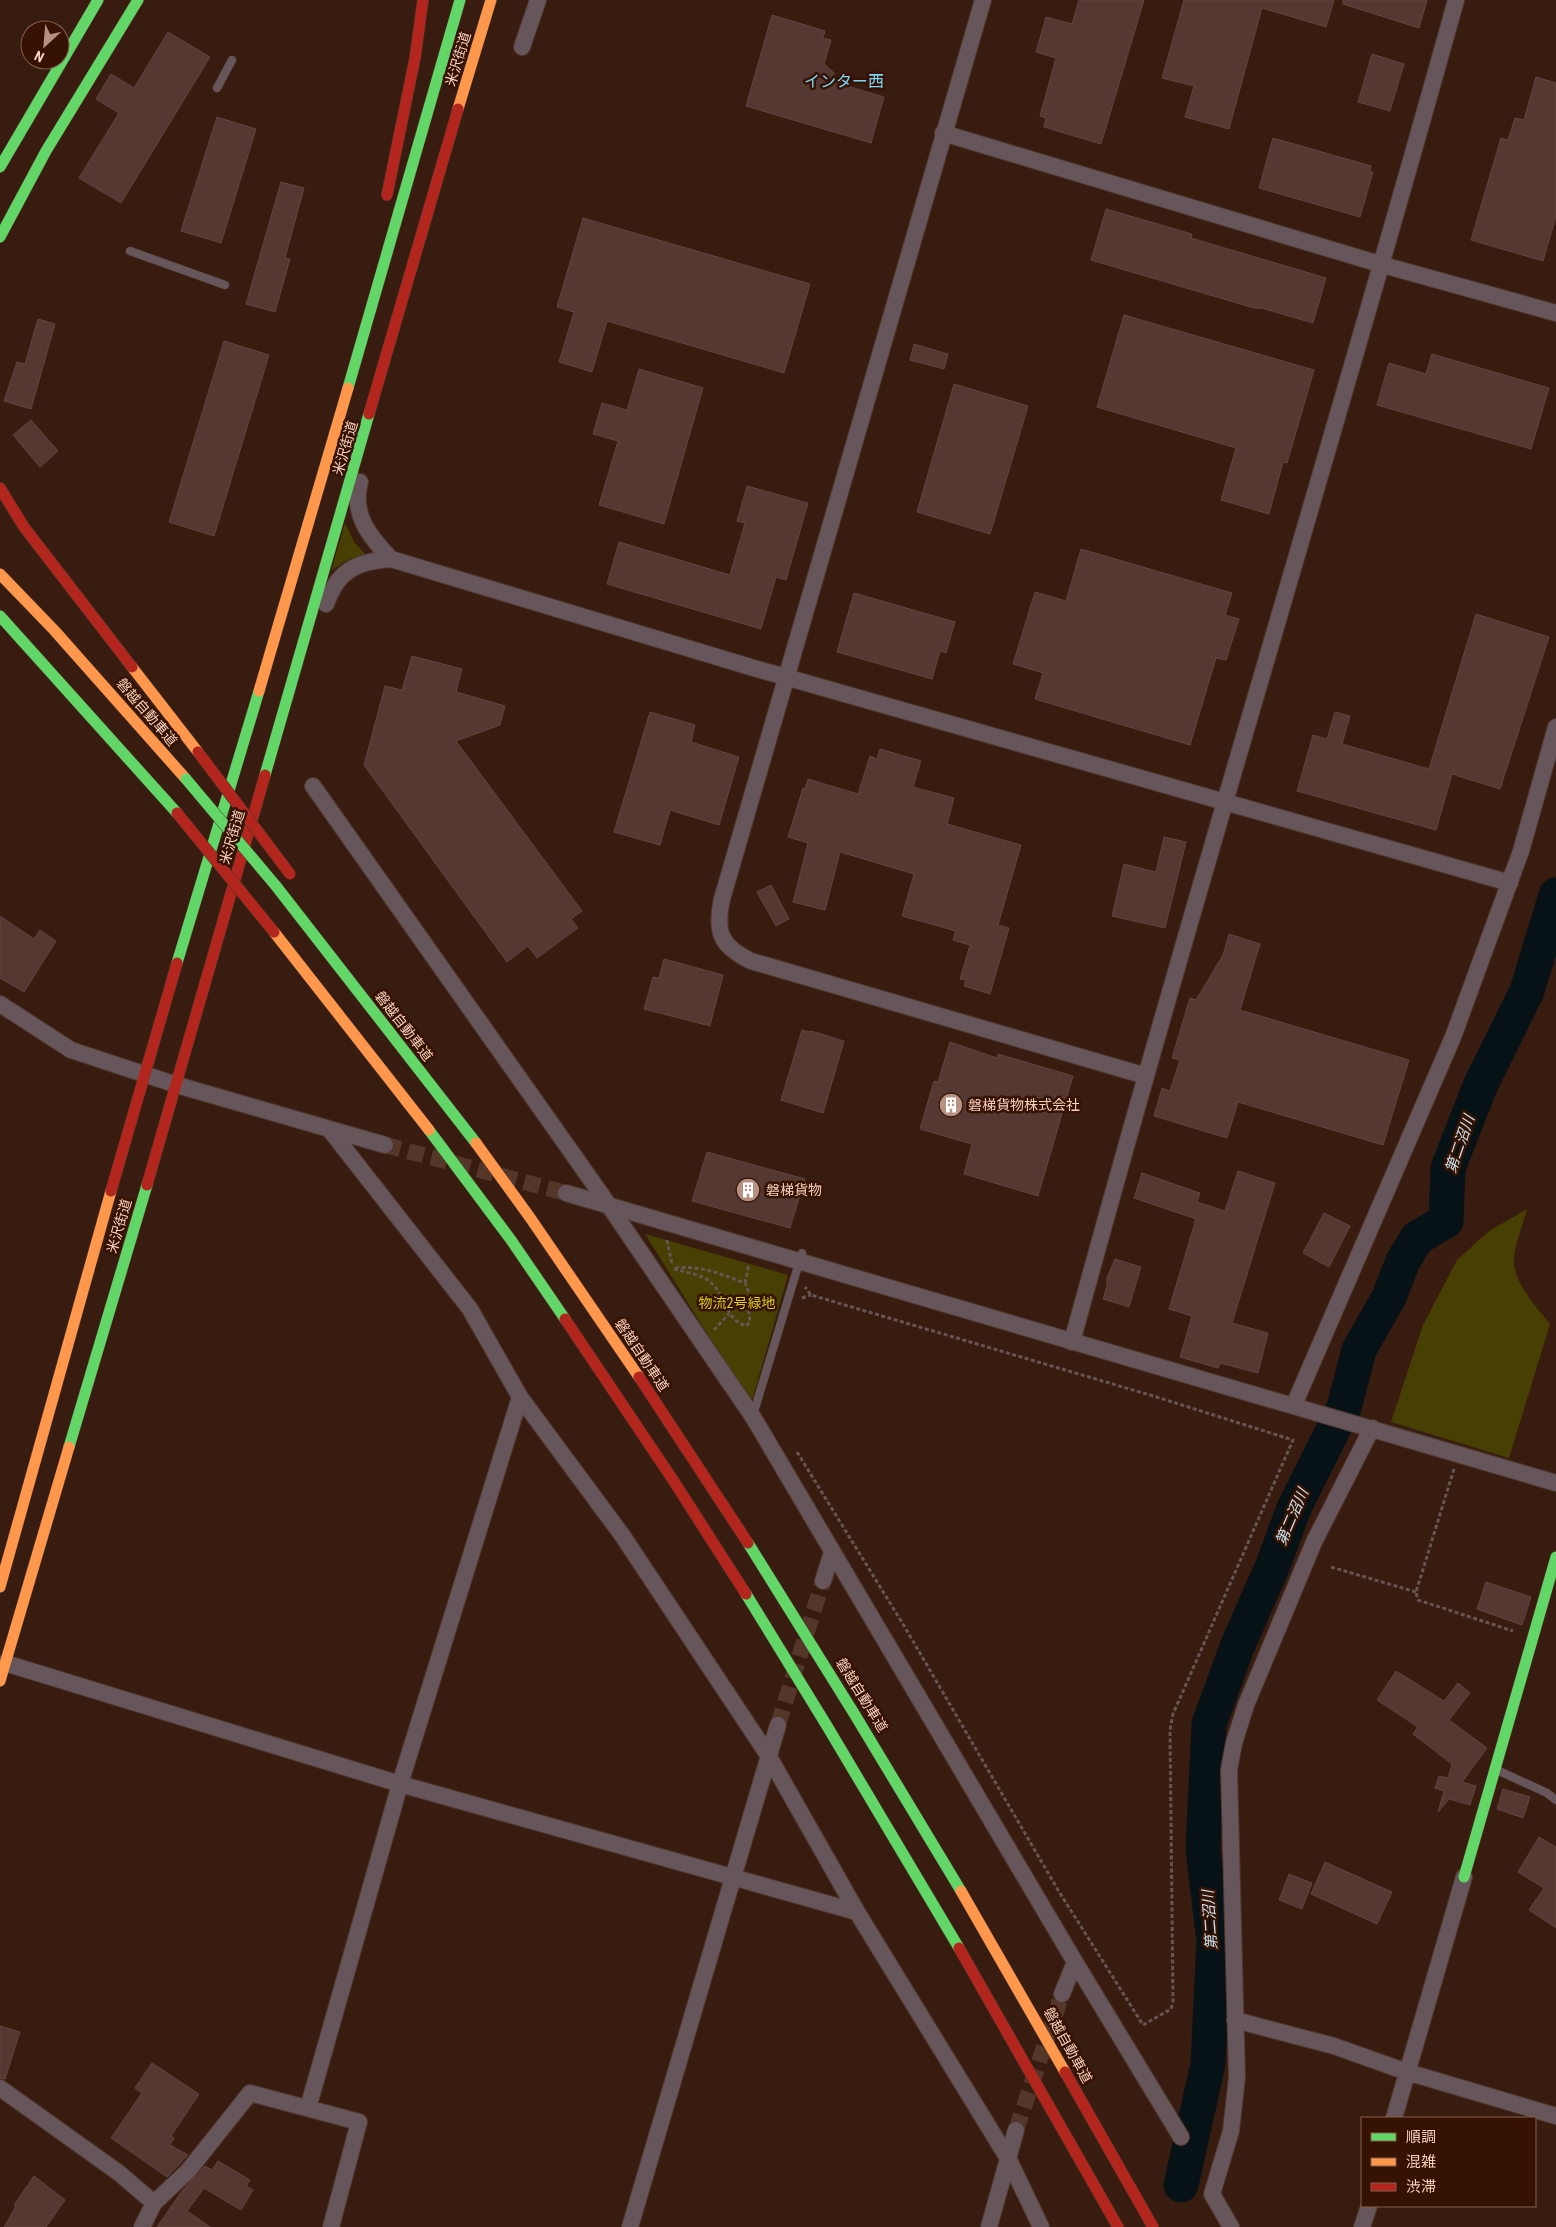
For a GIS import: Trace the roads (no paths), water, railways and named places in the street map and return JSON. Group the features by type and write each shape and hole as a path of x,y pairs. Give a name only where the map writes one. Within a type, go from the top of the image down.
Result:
{"main road":[{"path":"0,167 98,0"},
{"path":"0,237 46,151 138,0"},
{"path":"386,204 415,58 423,0"},
{"name":"米沢街道","path":"0,1587 144,1074 318,493 460,0"},
{"name":"米沢街道","path":"0,1681 177,1085 273,747 365,434 418,243 491,0"},
{"path":"0,151 25,124"},
{"path":"0,211 46,151"},
{"path":"343,404 346,361 378,242"},
{"path":"0,488 24,527 293,878"},
{"name":"磐越自動車道","path":"0,574 54,630 186,779 276,886 447,1105 530,1218 708,1479 770,1574 884,1761 987,1936 1153,2227"},
{"path":"2,619 177,814 274,932 426,1126 510,1240 685,1496 860,1779 996,2010 1118,2227"},
{"path":"346,956 447,1105"},
{"path":"1464,1877 1556,1557"}],"street":[{"path":"522,47 538,0"},
{"path":"983,0 786,677 722,899 718,919 721,938 741,956 751,960 1146,1076"},
{"path":"1072,1342 1224,802 1382,265 1456,0"},
{"path":"944,133 1382,265 1555,310"},
{"path":"365,434 368,442 368,453 358,487 359,515 373,540 391,559"},
{"path":"273,747 281,742 291,728 333,586 338,578 350,570 367,563 391,559 786,677 1510,883"},
{"path":"1294,1405 1453,1037 1510,883 1556,727"},
{"path":"313,786 608,1205 753,1417 1181,2138"},
{"path":"0,1004 71,1050 177,1085 386,1145"},
{"path":"330,1130 470,1309 520,1396 622,1535 768,1755 857,1912 1009,2160 1041,2227"},
{"path":"566,1194 1556,1483"},
{"path":"308,2108 400,1784 520,1396"},
{"path":"1231,2227 1212,2194 1231,2131 1238,2077 1229,1770 1234,1743 1246,1705 1314,1542 1366,1427"},
{"path":"823,1581 832,1552"},
{"path":"5,1663 400,1784 857,1912"},
{"path":"630,2227 778,1725"},
{"path":"1394,2117 1464,1877"},
{"path":"1062,1994 1075,1962"},
{"path":"1235,2020 1334,2046 1407,2072 1556,2116"},
{"path":"0,2088 119,2173 154,2203"},
{"path":"142,2227 154,2203 188,2171 250,2093 359,2122 331,2227"},
{"path":"990,2227 1016,2130"},
{"path":"1362,2227 1369,2207"}],"lane":[{"path":"217,88 232,60"},
{"path":"130,251 225,285"},
{"path":"753,1417 799,1263"},
{"path":"1495,1769 1547,1793 1556,1800"}],"waterway":[{"name":"第二沼川","path":"1181,2185 1208,2064 1214,1941 1203,1849 1209,1724 1237,1647 1273,1565 1294,1508 1344,1408 1359,1350 1389,1297 1403,1261 1417,1238 1446,1221 1448,1168 1481,1084 1527,991 1556,895"}],"tunnel":[{"path":"385,1145 566,1193"},
{"path":"778,1725 823,1581"},
{"path":"1016,2130 1062,1994"}],"place":[{"name":"磐梯貨物株式会社","path":"951,1105"},
{"name":"磐梯貨物","path":"748,1190"}],"district":[{"name":"インター西","path":"844,81"}],"park label":[{"name":"物流2号緑地","path":"737,1303"}]}
